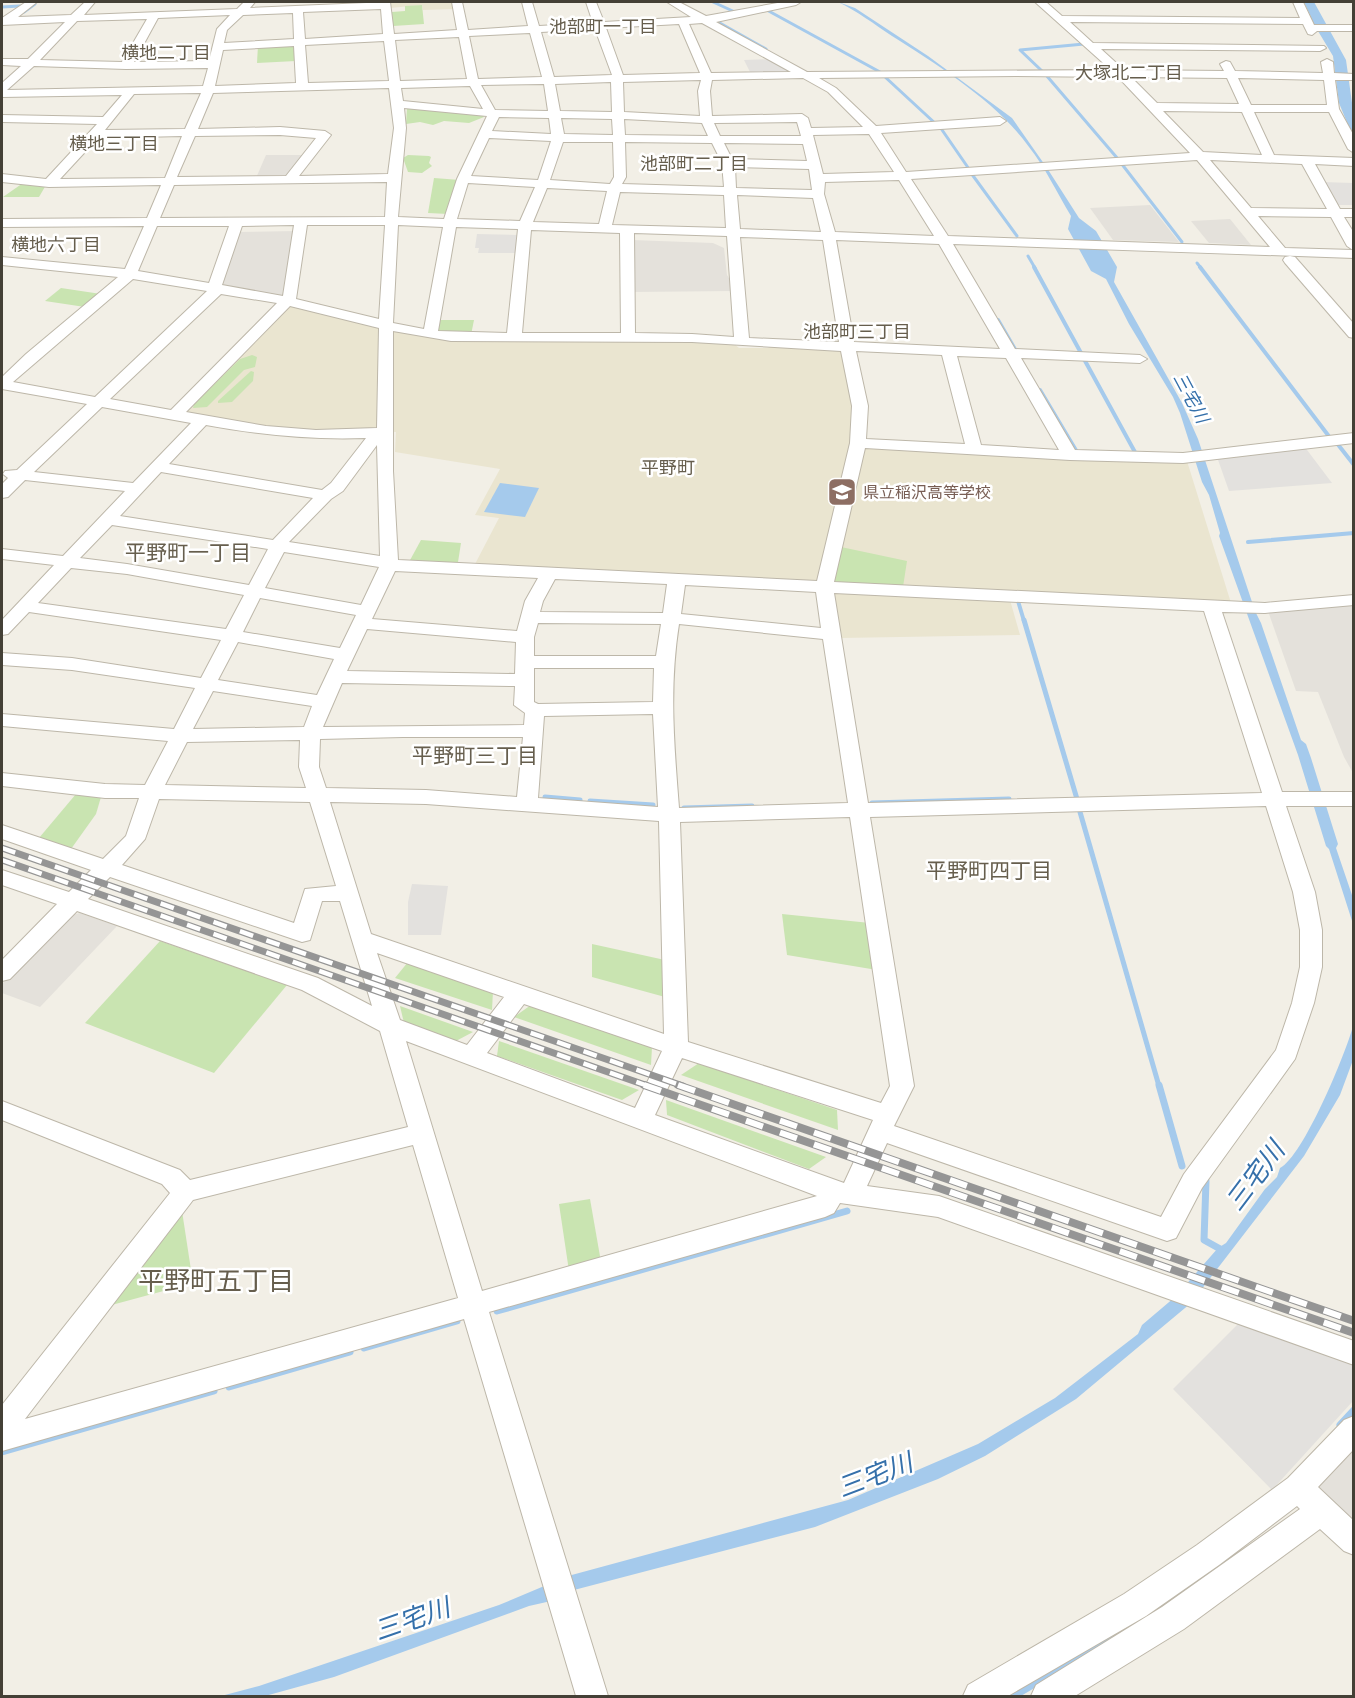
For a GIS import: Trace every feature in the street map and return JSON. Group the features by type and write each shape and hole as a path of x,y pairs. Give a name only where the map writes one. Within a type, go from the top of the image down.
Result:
{"street":[{"path":"3,22 32,2"},
{"path":"2,89 31,63 90,2"},
{"path":"2,385 31,357 130,274 208,90 222,29 250,2"},
{"path":"430,334 450,222 463,179 493,116 473,81 457,2"},
{"path":"514,337 525,225 551,164 558,138 549,80 527,2"},
{"path":"591,2 618,79 620,177 614,188 605,228"},
{"path":"672,2 707,19 832,90 873,130 944,240 1070,455"},
{"path":"749,2 763,8"},
{"path":"218,47 683,21 707,19 796,2"},
{"path":"1040,2 1122,74 1155,107 1353,334"},
{"path":"1298,2 1333,76 1333,109 1353,149"},
{"path":"3,22 385,4 400,128 394,178 381,434 389,564 323,702 311,733 308,750 309,767 390,1026 547,1554 592,1696"},
{"path":"298,9 302,87"},
{"path":"49,183 95,134 125,92 131,66 154,15"},
{"path":"1059,18 1210,29 1320,48"},
{"path":"683,21 707,77 704,91 706,120 728,163 742,342"},
{"path":"1090,46 1210,29 1310,25 1353,28"},
{"path":"1210,29 1270,159"},
{"path":"2,62 131,66 214,64"},
{"path":"2,94 208,90 395,82 943,73 1352,76"},
{"path":"2,111 16,94"},
{"path":"2,1438 825,1206 842,1193 884,1123 902,1086 824,588 858,443 861,406 847,346 829,236 818,194 818,178 802,118 706,120 683,117 492,113 397,104"},
{"path":"1155,107 1333,109"},
{"path":"2,118 105,121"},
{"path":"485,134 558,138 715,139 806,136 1000,120"},
{"path":"95,134 280,131 325,135 290,179"},
{"path":"818,178 902,176 1200,156 1353,162"},
{"path":"1306,160 1353,246"},
{"path":"728,163 814,165"},
{"path":"5,184 23,181 49,183 394,178"},
{"path":"463,179 614,188 818,194"},
{"path":"1248,212 1353,213"},
{"path":"174,416 290,298 302,220"},
{"path":"2,223 302,220 450,222 944,240 1286,256 1353,263"},
{"path":"2,493 216,288 237,221"},
{"path":"627,229 628,337"},
{"path":"1286,256 1353,254"},
{"path":"4,262 130,274 216,288 451,337 692,338 1140,359"},
{"path":"1334,312 1353,312"},
{"path":"948,350 974,449"},
{"path":"2,385 201,421 285,433 381,434"},
{"path":"2,630 201,421"},
{"path":"2,974 135,839 151,793 277,545 325,495 337,487 381,434"},
{"path":"858,443 1070,455 1190,457 1353,438"},
{"path":"158,467 325,495"},
{"path":"2,473 138,488"},
{"path":"109,519 389,564 824,588 1261,608 1353,600"},
{"path":"2,554 127,569 255,591 364,617 525,637"},
{"path":"549,573 534,601 525,637 524,705 535,710 662,708"},
{"path":"641,1120 676,1047 669,815 662,708 664,662 677,580"},
{"path":"24,606 345,655"},
{"path":"361,939 676,1047 1167,1230 1193,1180 1287,1053 1303,1003 1311,967 1311,930 1284,799 1211,606"},
{"path":"530,617 671,618 831,634"},
{"path":"2,660 72,664 323,702"},
{"path":"335,677 524,671 664,662"},
{"path":"527,804 535,710"},
{"path":"2,720 180,736 533,731"},
{"path":"2,779 105,791 426,797 669,815 1348,799"},
{"path":"2,832 302,934 313,894 349,893"},
{"path":"2,878 310,984 390,1026 842,1193 939,1207 1353,1353"},
{"path":"472,1056 519,992"},
{"path":"2,1110 171,1177 185,1192"},
{"path":"2,1426 185,1192 421,1132"},
{"path":"979,1696 1135,1605 1298,1488 1353,1429"},
{"path":"1298,1488 1353,1541"},
{"path":"1047,1696 1173,1618 1321,1510"}],"shaded area":[{"path":"390,2 453,2 455,9 423,10 422,5 390,8"},
{"path":"774,59 797,72 751,74 744,60"},
{"path":"266,155 307,155 289,176 256,178"},
{"path":"1322,182 1353,183 1353,205 1334,205"},
{"path":"1150,205 1179,242 1113,240 1090,208"},
{"path":"1230,219 1251,245 1209,243 1191,221"},
{"path":"296,231 287,297 221,287 237,232"},
{"path":"477,234 518,235 517,253 478,253 479,248 475,248"},
{"path":"632,240 713,243 724,248 727,275 732,283 733,291 632,292"},
{"name":"県立稲沢高等学校","path":"287,305 403,331 689,339 733,343 739,348 768,348 771,345 843,350 855,406 853,444 1187,461 1231,603 1008,593 1020,635 841,638 834,595 839,591 821,581 474,566 499,518 475,515 500,469 395,452 396,432 292,432 182,413"},
{"path":"1304,446 1332,483 1229,491 1217,457"},
{"path":"1353,604 1353,773 1344,757 1318,692 1296,691 1268,611"},
{"path":"412,884 448,886 441,935 408,935 408,902"},
{"path":"80,913 117,926 40,1007 2,993 2,984 67,916"},
{"path":"1239,1323 1353,1362 1353,1401 1272,1490 1173,1389"},
{"path":"1353,1450 1353,1527 1315,1490"}],"green space":[{"path":"422,5 424,24 393,26 392,12 405,11 405,6"},
{"path":"294,43 296,61 257,63 258,45"},
{"path":"407,108 481,113 484,117 469,123 444,121 433,125 420,122 406,124"},
{"path":"408,155 429,156 431,157 429,163 432,166 422,173 408,172 403,158"},
{"path":"434,178 460,180 448,214 428,213"},
{"path":"23,183 46,185 39,197 3,197"},
{"path":"61,288 101,294 85,307 45,301"},
{"path":"437,320 474,320 471,335 436,331"},
{"path":"252,355 257,357 255,367 244,370 207,407 193,408 194,404 240,359"},
{"path":"251,371 254,372 253,381 232,402 218,403 218,401"},
{"path":"421,540 461,543 458,562 451,564 409,562"},
{"path":"841,547 907,561 903,587 835,585 830,580"},
{"path":"76,794 101,797 96,814 71,849 39,838"},
{"path":"782,914 870,923 877,970 787,955"},
{"path":"160,941 287,985 214,1073 85,1023"},
{"path":"592,944 665,960 665,997 592,977"},
{"path":"408,962 493,991 492,1010 395,978"},
{"path":"531,1005 652,1047 651,1065 514,1017"},
{"path":"400,1006 473,1032 456,1041 404,1023"},
{"path":"499,1041 639,1090 622,1100 497,1056"},
{"path":"699,1063 837,1110 838,1130 681,1075"},
{"path":"666,1100 826,1157 809,1169 667,1115"},
{"path":"590,1199 601,1262 569,1271 559,1204"},
{"path":"182,1211 193,1283 108,1306"}],"water":[{"path":"838,2 855,8 928,56 1012,118 1079,218 1096,231 1117,267 1114,282 1182,403 1198,439 1255,611 1301,740 1306,744 1311,758 1338,844 1336,848 1353,898 1353,924 1298,755 1219,536 1209,495 1202,482 1173,397 1129,324 1106,279 1091,271 1068,229 1071,216 1040,163 1016,131 984,100 948,72"},
{"path":"1304,2 1314,2 1346,60 1353,110 1353,137 1339,103 1333,56"},
{"path":"500,483 539,488 525,517 484,512"},
{"path":"1353,1026 1353,1060 1340,1095 1304,1156 1191,1303 1076,1399 985,1456 938,1479 815,1527 574,1590 551,1601 529,1606 334,1677 265,1696 221,1696 259,1686 499,1605 568,1576 848,1500 978,1444 1055,1398 1138,1334 1142,1325 1175,1297 1218,1248 1226,1243 1265,1189 1277,1177 1280,1168 1300,1145 1333,1080"}],"waterway":[{"path":"713,2 735,12"},
{"path":"24,12 35,4"},
{"path":"2,7 20,6"},
{"path":"765,9 880,72"},
{"path":"718,22 766,49"},
{"path":"1042,71 1020,50 1084,44"},
{"path":"1046,75 1118,159"},
{"path":"884,76 937,125"},
{"path":"940,127 969,169"},
{"path":"1121,163 1182,242"},
{"path":"971,173 1017,236"},
{"path":"1028,256 1035,268"},
{"path":"1197,263 1201,268"},
{"path":"1034,267 1081,353"},
{"path":"1200,267 1331,439"},
{"path":"998,320 1016,351"},
{"path":"1084,359 1136,454"},
{"path":"1040,390 1077,452 1080,452"},
{"path":"1336,442 1354,465"},
{"path":"1248,542 1354,533"},
{"path":"1018,601 1024,621"},
{"path":"1024,620 1077,799"},
{"path":"545,797 580,800"},
{"path":"872,803 1009,799"},
{"path":"590,801 653,805"},
{"path":"684,808 752,806"},
{"path":"1080,812 1159,1086"},
{"path":"1159,1085 1182,1166"},
{"path":"1206,1181 1204,1240 1222,1250"},
{"path":"497,1311 847,1211"},
{"path":"364,1348 457,1321"},
{"path":"229,1387 350,1352"},
{"path":"2,1452 214,1391"},
{"path":"1340,1425 1354,1410"},
{"path":"1014,1696 1114,1637"}],"railway":[{"path":"2,848 683,1086"},
{"path":"2,860 648,1086"},
{"path":"644,1085 1354,1333"},
{"path":"678,1085 1354,1321"}],"place":[{"name":"県立稲沢高等学校","path":"842,492"}],"district":[{"name":"池部町一丁目","path":"603,27"},
{"name":"横地二丁目","path":"166,53"},
{"name":"大塚北二丁目","path":"1129,73"},
{"name":"横地三丁目","path":"114,144"},
{"name":"池部町二丁目","path":"694,164"},
{"name":"横地六丁目","path":"56,245"},
{"name":"池部町三丁目","path":"857,332"},
{"name":"平野町","path":"668,468"},
{"name":"平野町一丁目","path":"188,553"},
{"name":"平野町三丁目","path":"475,756"},
{"name":"平野町四丁目","path":"989,871"},
{"name":"平野町五丁目","path":"216,1281"}],"water label":[{"name":"三宅川","path":"1191,398"},
{"name":"三宅川","path":"1255,1176"},
{"name":"三宅川","path":"875,1475"},
{"name":"三宅川","path":"412,1619"}]}
